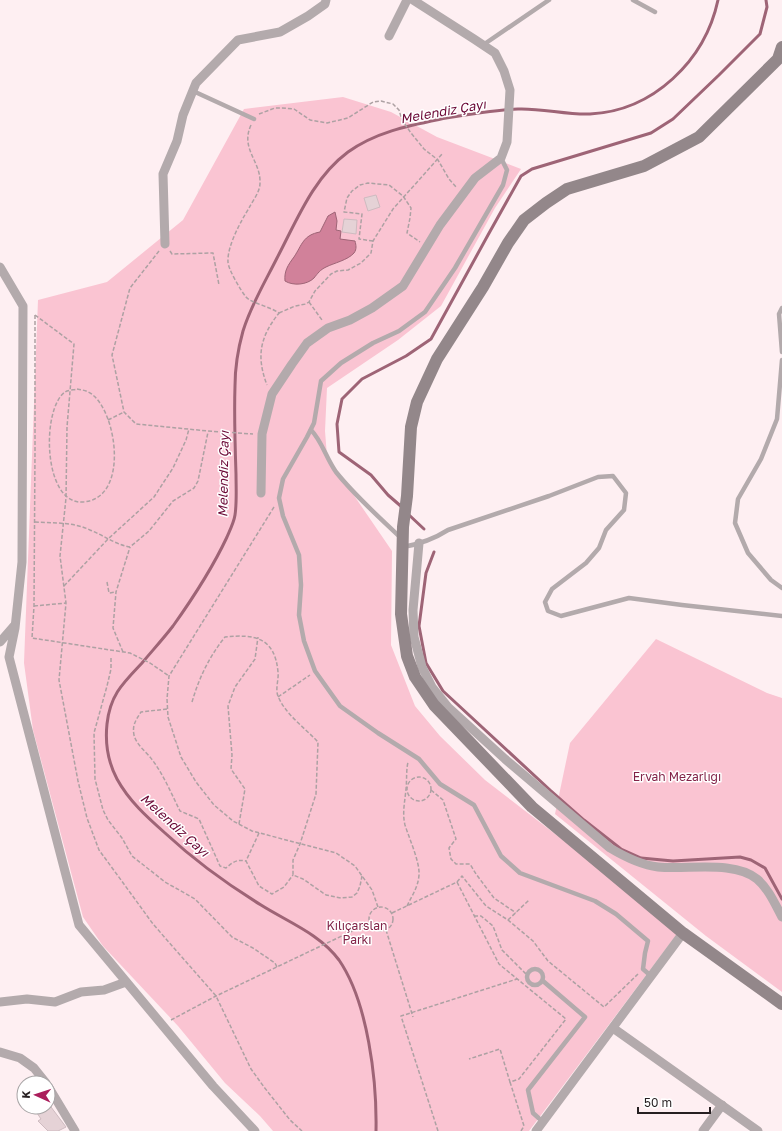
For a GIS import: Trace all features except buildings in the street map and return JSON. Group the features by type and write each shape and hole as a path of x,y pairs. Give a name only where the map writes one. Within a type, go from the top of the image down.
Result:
{"main road":[{"path":"782,47 778,59 699,137 644,166 567,189 524,220 508,243 437,359 417,402 411,427 407,496 403,527 401,614 407,656 415,677 434,705 532,807 683,933 782,1004"}],"street":[{"path":"164,244 163,174 177,140 183,115 196,83 238,40 280,32 308,16 325,4 326,0"},
{"path":"389,36 407,0"},
{"path":"261,493 262,434 272,394 307,344 328,328 350,320 372,308 403,286 440,225 475,178 501,158 507,142 510,90 504,71 495,53 413,0"},
{"path":"0,267 23,306 22,562 15,625 9,657 79,925 213,1086 255,1131"},
{"path":"419,543 413,610 416,647 426,676 432,687 448,707 505,759 610,848 639,862 658,867 731,868 746,872 763,884 782,917"},
{"path":"0,642 7,636 15,625"},
{"path":"536,1131 683,933"},
{"path":"0,1002 27,999 55,1002 81,992 104,990 126,982"},
{"path":"613,1028 758,1131"},
{"path":"0,1052 20,1058 34,1068 40,1075"},
{"path":"56,1099 75,1131"},
{"path":"704,1131 722,1105"}],"lane":[{"path":"483,45 549,0"},
{"path":"633,0 655,12"},
{"path":"193,91 254,119"},
{"path":"501,158 507,170 503,185 455,268 425,312 399,331 373,343 340,363 321,381 314,423 283,479 279,498 283,516 299,555 302,585 299,615 304,641 315,671 340,706 378,733 419,759 440,784 474,805 501,856 520,873 595,901 616,914 648,941 644,954 643,969 651,976"},
{"path":"782,308 779,314 782,352"},
{"path":"782,360 777,419 760,459 738,499 735,522 748,553 771,580 782,588"},
{"path":"311,430 342,480 402,543 419,543 435,538 448,530 549,496 598,477 613,476 626,493 624,510 606,530 599,548 586,563 552,589 545,602 548,612 561,616 629,598 782,616"},
{"path":"543,981 539,985 533,985 529,982 527,975 533,969 538,970 542,973 543,981 585,1017 528,1090 532,1113 543,1122"}],"path":[{"path":"279,313 274,309 247,298 235,279 228,263 229,251 242,220 259,190 260,184 258,170 251,156 248,140 249,130 254,119 259,114 265,111 282,108 294,110 310,120 327,123 348,118 373,102 381,101 393,104 399,110 402,120 411,134 424,149 438,160 449,180 463,194"},
{"path":"274,392 268,388 263,376 261,348 265,333 279,313 295,306 310,302 315,291 331,274 337,271 348,270 361,263 370,253 373,241 393,209 443,153"},
{"path":"373,241 359,239 362,214 344,212 347,198 352,191 368,182 389,184 404,196 411,208 407,233 426,247"},
{"path":"219,284 212,253 172,254 164,244 153,257 130,288 112,355 124,412 136,424 255,434"},
{"path":"310,302 328,328"},
{"path":"169,676 150,663 130,653 63,642 32,638 34,606 35,315 74,344 67,427 66,498 60,556 66,603 63,642 59,680 78,781 87,818 100,850 153,924 216,996 251,1069 272,1098 302,1131"},
{"path":"77,389 87,391 93,395 100,403 108,420 114,441 115,456 110,480 104,492 92,500 83,502 73,502 66,498 59,489 53,472 50,450 51,423 57,402 66,392 70,391 77,389"},
{"path":"108,420 124,412"},
{"path":"64,586 108,540 154,497 172,468 186,440 189,429"},
{"path":"123,652 114,628 116,592 130,547 148,531 173,502 194,488 198,481 208,431"},
{"path":"279,498 169,676 167,699 168,717 181,757 196,782 214,805 233,821 259,833 336,853 355,866 372,890 378,907"},
{"path":"34,522 64,524 89,529 119,545 130,547"},
{"path":"107,582 109,593 116,592"},
{"path":"34,606 66,603"},
{"path":"192,702 206,665 215,649 225,637 243,635 258,637 268,645 275,657 278,672 277,694 282,706 318,742 316,794 300,844 293,860 293,875 284,887 272,894 259,886 246,861"},
{"path":"239,824 245,789 231,769 232,755 228,706 235,687 255,659 258,637"},
{"path":"111,658 111,669 94,733 95,779 102,810 122,838 132,856 165,882 195,899 232,937 253,948 275,963 277,967"},
{"path":"278,697 315,671"},
{"path":"167,709 141,712 133,724 134,736 143,750 150,756 161,772 180,811 199,819 220,866 226,868 239,860 246,861"},
{"path":"407,906 415,893 420,873 405,823 403,802 406,788 409,781 416,777 420,776 427,780 430,783 431,790 428,798 420,802 408,796 406,788 406,771 411,754"},
{"path":"431,790 443,800 456,839 449,848 451,858 456,864 470,864 494,898 516,913"},
{"path":"246,861 259,833"},
{"path":"293,875 303,879 326,895 341,898 352,897 357,893 362,876"},
{"path":"392,913 457,882 462,876 486,906 508,920 534,940 548,962 604,1007 643,969"},
{"path":"457,882 499,964 566,1019 519,1079 510,1082"},
{"path":"508,920 529,900"},
{"path":"378,907 386,907 392,913 392,924 386,930 382,931 374,929 369,923 369,915 374,908 378,907"},
{"path":"474,916 481,916 493,926 502,950 527,975"},
{"path":"162,1026 216,996 369,923"},
{"path":"386,930 413,1017"},
{"path":"438,1131 401,1016 517,979"},
{"path":"469,1059 500,1049 524,1126 520,1131"}],"green space":[{"name":"Kılıçarslan Parkı","path":"343,97 391,112 437,137 521,169 495,208 441,306 398,340 327,388 325,431 327,456 392,551 391,645 415,706 440,736 485,780 680,930 529,1131 273,1131 260,1116 225,1083 178,1026 103,946 83,917 33,730 24,663 38,300 107,282 183,220 244,109"},
{"name":"Ervah Mezarlığı","path":"656,639 767,693 782,698 782,992 706,936 555,814 570,743"}],"shaded area":[{"path":"335,212 337,221 336,230 341,231 340,239 355,241 356,248 354,253 345,259 324,268 308,282 292,284 285,281 287,268 306,238 314,233 320,232 328,216"}],"waterway":[{"name":"Melendiz Çayı","path":"376,1131 375,1089 369,1042 357,997 349,977 339,960 323,943 303,929 248,897 199,862 158,827 133,802 117,779 109,759 106,731 111,705 123,683 165,636 188,605 215,560 232,526 235,515 236,500 235,379 237,358 243,331 254,303 299,215 315,187 325,174 336,162 359,145 383,134 420,123 500,110 518,109 572,114 590,114 613,111 635,104 655,93 673,79 688,62 701,43 711,22 718,0"},
{"path":"403,508 388,495 371,475 339,452 337,424 342,399 362,379 406,356 431,339 521,176 532,169 651,133 673,119 760,34 767,7 766,0"},
{"path":"408,514 424,529"},
{"path":"434,552 426,573 419,626 426,663 443,691 550,790 584,820 621,849 641,858 673,861 740,857 751,860 765,868 782,899"}]}
